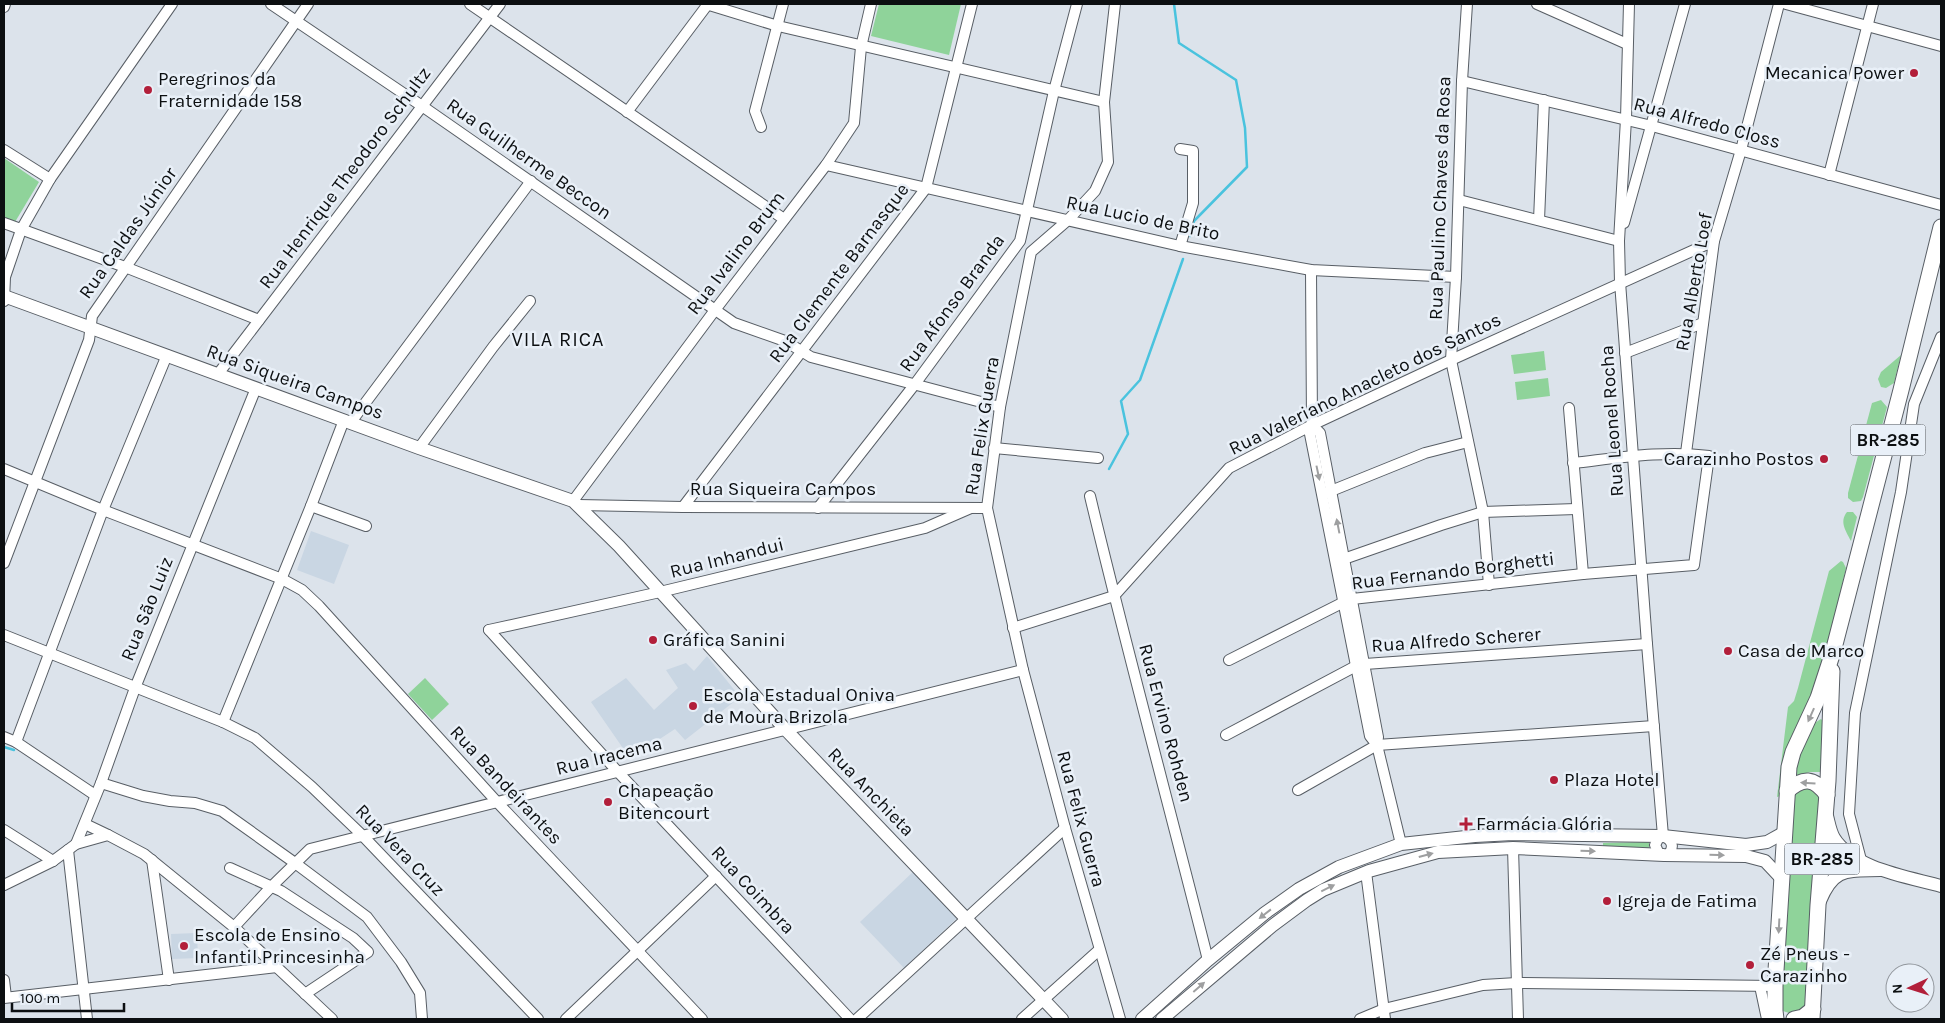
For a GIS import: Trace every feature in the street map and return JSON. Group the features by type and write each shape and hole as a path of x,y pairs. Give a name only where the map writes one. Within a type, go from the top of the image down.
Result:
{"highway":[{"name":"BR-285","path":"1773,1016 1789,766 1793,752 1816,704 1833,652 1899,399 1941,227"},
{"name":"BR-285","path":"1813,1014 1818,905 1827,795 1833,652"},
{"path":"1787,792 1798,783 1812,781 1822,788 1827,795"},
{"path":"1773,1016 1792,1019 1813,1014"}],"main road":[{"name":"Rua Siqueira Campos","path":"4,298 576,503"},
{"name":"Rua Anchieta","path":"576,503 786,730 1062,1019"},
{"path":"1826,813 1833,836 1846,852 1880,870 1941,886"},
{"path":"1142,1019 1208,960 1298,889 1340,867 1401,844 1508,834 1663,836 1746,845 1767,842 1785,832"},
{"path":"1379,867 1401,853 1401,844"},
{"path":"1162,1019 1290,912 1324,890 1379,867 1438,852 1514,848 1746,856 1756,858 1769,865 1781,878"},
{"path":"1366,872 1364,862 1378,852"},
{"path":"1818,905 1828,884 1837,875 1850,871 1880,870"}],"street":[{"path":"4,298 5,277 21,230 50,179 172,4"},
{"name":"Rua Guilherme Beccon","path":"271,4 734,322 785,341 811,357 1000,406"},
{"name":"Rua Caldas Júnior","path":"4,563 88,340 92,316 308,4"},
{"path":"470,4 784,219"},
{"name":"Rua Henrique Theodoro Schultz","path":"218,374 500,4"},
{"path":"627,112 707,4 778,26 861,47 1104,102"},
{"path":"762,127 755,111 783,4"},
{"name":"Rua Ivalino Brum","path":"576,503 715,310 826,165 854,124 861,47 871,4"},
{"name":"Rua Clemente Barnasque","path":"682,507 926,188 972,4"},
{"name":"Rua Afonso Branda","path":"818,508 915,384 1020,241 1076,4"},
{"name":"Rua Felix Guerra","path":"1115,4 1104,102 1108,162 1095,192 1068,220 1031,252 1000,406 988,508 1023,670 1065,828 1120,1019"},
{"name":"Rua Paulino Chaves da Rosa","path":"1467,4 1462,81 1456,277 1451,360 1483,512 1489,585"},
{"path":"1537,4 1627,44"},
{"name":"Rua Leonel Rocha","path":"1629,4 1626,119 1619,241 1620,282 1646,644 1663,836"},
{"path":"1459,200 1619,241 1685,4"},
{"name":"Rua Alberto Loef","path":"1686,453 1714,241 1741,150 1779,4"},
{"path":"1786,4 1941,46"},
{"path":"1829,175 1873,4"},
{"name":"Rua Alfredo Closs","path":"1462,81 1626,119 1941,205"},
{"path":"1539,220 1544,100"},
{"path":"1180,149 1193,151 1193,204 1180,246"},
{"path":"4,150 50,179"},
{"name":"Rua Lucio de Brito","path":"826,165 1180,246 1311,270 1456,277"},
{"path":"223,722 311,506 348,421 531,182"},
{"path":"4,223 125,267 259,320"},
{"name":"Rua Valeriano Anacleto dos Santos","path":"1114,596 1229,468 1312,425 1620,282 1714,241"},
{"path":"1311,270 1312,425 1310,434 1327,493 1360,665 1370,736 1376,745 1401,844"},
{"path":"419,448 493,347 530,301"},
{"path":"1625,353 1703,323"},
{"path":"1861,860 1849,814 1855,713 1901,492 1914,404 1941,337"},
{"path":"16,742 103,510 167,355"},
{"name":"Rua São Luiz","path":"72,847 85,824 135,688 256,388"},
{"path":"1899,399 1914,404"},
{"path":"1570,408 1576,509 1583,574"},
{"path":"1327,493 1425,453 1468,442"},
{"path":"994,448 1098,458"},
{"path":"1573,463 1632,456 1686,453"},
{"name":"Rua Fernando Borghetti","path":"1229,660 1348,600 1583,574 1694,565 1709,456 1686,453"},
{"name":"Rua Bandeirantes","path":"4,469 103,510 282,579 302,590 320,606 497,802 702,1019"},
{"name":"Rua Ervino Rohden","path":"1090,496 1208,960"},
{"name":"Rua Siqueira Campos","path":"576,503 682,507 988,508"},
{"path":"311,506 366,526"},
{"name":"Rua Inhandui","path":"489,630 660,592 925,528 971,508"},
{"path":"1340,561 1483,512 1576,509"},
{"path":"1013,628 1114,596"},
{"name":"Rua Coimbra","path":"489,630 618,772 850,1019"},
{"name":"Rua Vera Cruz","path":"4,635 223,722 256,738 312,787 362,835 538,1019"},
{"name":"Rua Alfredo Scherer","path":"1226,735 1360,665 1646,644"},
{"name":"Rua Iracema","path":"234,928 271,887 310,849 1023,670"},
{"path":"1298,790 1376,745 1654,726"},
{"path":"4,737 16,742 95,795"},
{"path":"101,783 143,796 195,803 222,811 295,864 367,917 401,962 420,993 422,1019"},
{"path":"85,824 124,842 152,860 234,928 332,1019"},
{"path":"858,1019 1065,828"},
{"path":"4,830 53,861"},
{"path":"4,885 53,861 72,847 108,835"},
{"path":"1663,836 1672,844 1671,851 1664,854 1655,846 1658,839 1663,836"},
{"path":"72,847 87,1019"},
{"path":"1514,848 1518,1019"},
{"path":"152,860 169,980"},
{"path":"230,868 281,891 354,938 368,952 305,994"},
{"path":"1366,872 1384,1014"},
{"path":"566,1019 638,953 716,876"},
{"path":"1022,1019 1100,950"},
{"path":"4,980 5,997 277,967"},
{"path":"1360,1019 1483,986 1517,983 1775,986"},
{"path":"1760,986 1773,1016"}],"shaded area":[{"path":"311,531 349,545 334,584 297,570"},
{"name":"Escola Estadual Oniva de Moura Brizola","path":"707,656 740,697 685,740 675,729 649,746 644,742 627,754 591,702 626,678 654,710 678,688 666,670 686,663 694,671"},
{"path":"914,871 958,917 904,968 860,922"},
{"name":"Escola de Ensino Infantil Princesinha","path":"197,933 198,958 172,959 171,934"}],"green space":[{"path":"879,4 961,4 949,55 871,36"},
{"path":"4,158 39,182 15,222 4,218"},
{"path":"1544,351 1546,370 1514,374 1511,355"},
{"path":"1901,355 1894,383 1886,388 1881,387 1878,379 1881,372"},
{"path":"1548,378 1550,396 1517,400 1515,382"},
{"path":"1881,400 1887,407 1863,497 1861,501 1853,502 1848,498 1848,493 1872,403"},
{"path":"1847,512 1853,512 1857,517 1851,541 1843,523"},
{"path":"1841,561 1846,568 1819,685 1780,796 1777,797 1788,707 1794,701 1798,688 1829,571"},
{"path":"425,678 449,704 432,720 408,694"},
{"path":"1821,719 1824,722 1823,772 1810,772 1792,777 1806,736"},
{"path":"1809,784 1820,798 1805,1004 1804,1009 1792,1014 1783,1011 1780,1007 1794,793"},
{"path":"1649,842 1649,849 1603,846 1603,843"},
{"path":"1830,845 1850,864 1828,872"}],"waterway":[{"path":"1174,4 1179,43 1236,80 1245,128 1247,167 1194,221 1190,236"},
{"path":"1109,469 1128,434 1121,401 1140,380 1183,259"},
{"path":"4,747 14,750"}],"place":[{"name":"Mecanica Power","path":"1914,73"},
{"name":"Peregrinos da Fraternidade 158","path":"148,90"},
{"name":"Carazinho Postos","path":"1824,459"},
{"name":"Gráfica Sanini","path":"653,640"},
{"name":"Casa de Marco","path":"1728,651"},
{"name":"Escola Estadual Oniva de Moura Brizola","path":"693,706"},
{"name":"Plaza Hotel","path":"1554,780"},
{"name":"Chapeação Bitencourt","path":"608,802"},
{"name":"Farmácia Glória","path":"1466,824"},
{"name":"Igreja de Fatima","path":"1607,901"},
{"name":"Escola de Ensino Infantil Princesinha","path":"184,946"},
{"name":"Zé Pneus - Carazinho","path":"1750,965"}],"district":[{"name":"VILA RICA","path":"558,339"}]}
